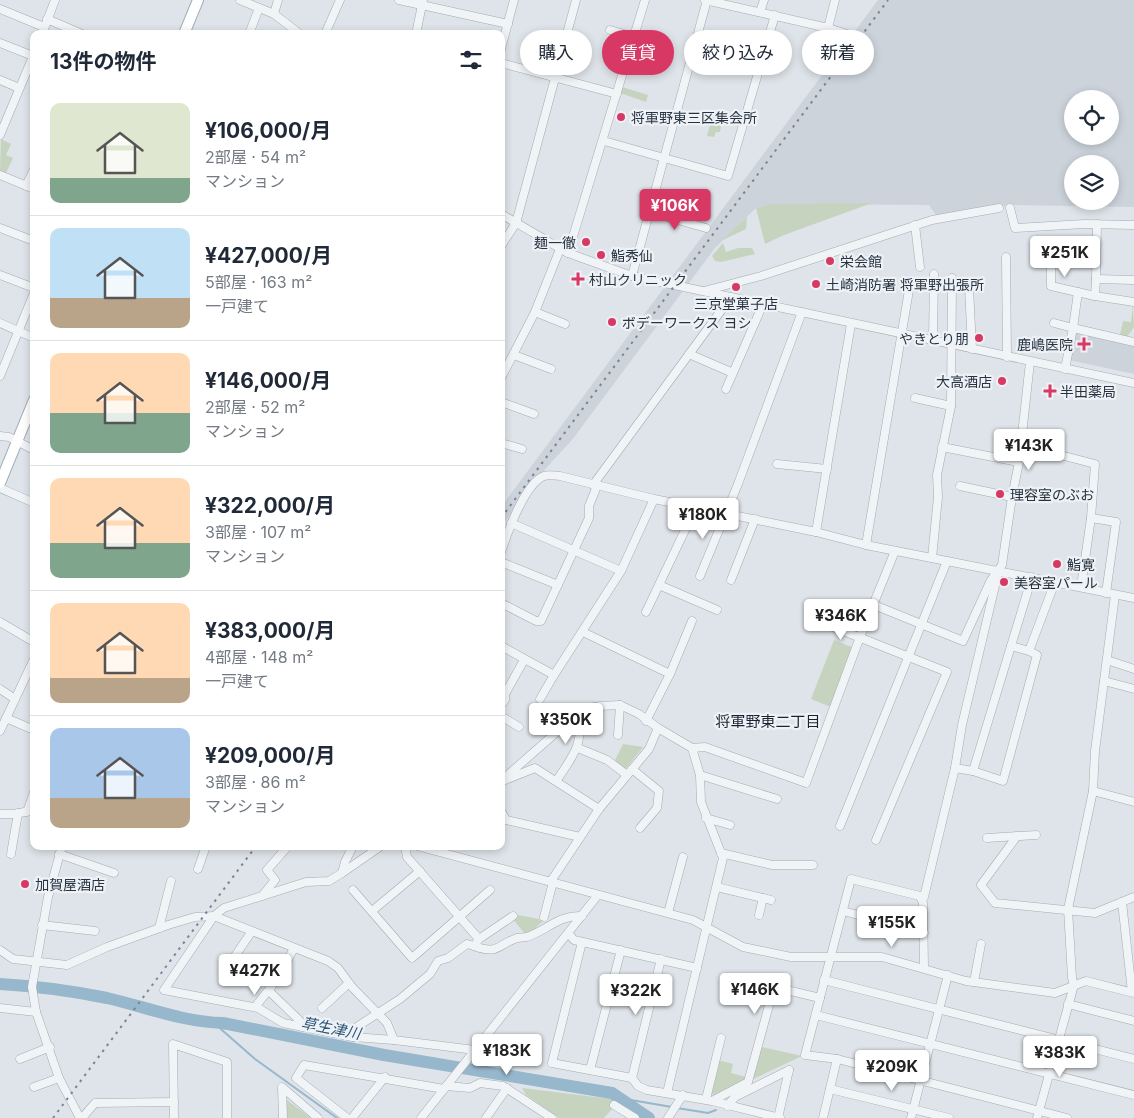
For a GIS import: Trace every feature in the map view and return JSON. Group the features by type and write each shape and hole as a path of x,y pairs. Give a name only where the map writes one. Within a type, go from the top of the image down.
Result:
{"main road":[{"path":"186,30 198,0"},
{"path":"0,483 30,410"}],"street":[{"path":"45,27 55,0"},
{"path":"240,0 274,14 295,30"},
{"path":"274,14 278,0"},
{"path":"327,30 340,0"},
{"path":"399,0 423,3 508,24"},
{"path":"505,35 514,0"},
{"path":"505,240 516,223 576,0"},
{"path":"636,30 644,0"},
{"path":"632,276 706,0 834,30"},
{"path":"760,12 764,0"},
{"path":"828,28 835,0"},
{"path":"417,30 423,3"},
{"path":"250,30 260,8"},
{"path":"0,9 45,27 61,30"},
{"path":"604,141 728,176 775,15"},
{"path":"0,43 30,54"},
{"path":"0,135 3,118 30,62"},
{"path":"505,64 617,94"},
{"path":"568,253 604,141 623,75"},
{"path":"0,80 19,88"},
{"path":"0,175 30,188"},
{"path":"702,291 760,276 947,216 999,208"},
{"path":"1010,208 1015,228 1097,224 1134,225"},
{"path":"650,212 706,228"},
{"path":"505,216 568,253 632,276 1134,384"},
{"path":"1095,296 1097,224"},
{"path":"915,225 920,266"},
{"path":"0,228 30,240"},
{"path":"1051,247 1051,286 1134,302"},
{"path":"505,371 535,312 560,249"},
{"path":"1006,257 1006,357"},
{"path":"933,340 934,274"},
{"path":"0,275 30,286"},
{"path":"932,558 938,497 937,475 951,406 953,345 952,278"},
{"path":"1096,279 1134,280"},
{"path":"969,287 972,349"},
{"path":"866,545 908,290"},
{"path":"1066,369 1078,292"},
{"path":"505,604 541,622 589,518 589,506 595,485 731,297"},
{"path":"1,373 30,303"},
{"path":"726,389 763,304"},
{"path":"535,312 565,324"},
{"path":"700,576 726,514 802,312"},
{"path":"0,323 30,336"},
{"path":"1054,323 1134,342"},
{"path":"816,532 851,324"},
{"path":"689,354 733,372"},
{"path":"514,355 551,369"},
{"path":"874,604 963,641 991,580 1002,565 1012,497 1020,462 1030,362"},
{"path":"915,398 951,406"},
{"path":"505,403 534,414"},
{"path":"0,436 18,441 30,448"},
{"path":"505,444 522,449"},
{"path":"1022,444 1095,464 1091,518 1081,587"},
{"path":"942,447 1020,462"},
{"path":"776,464 826,470"},
{"path":"505,540 511,523 528,493 539,479 546,475 816,532 866,545 1134,598"},
{"path":"960,486 1012,497"},
{"path":"0,488 30,501"},
{"path":"540,699 621,571 654,499"},
{"path":"646,612 696,507"},
{"path":"1091,518 1116,522 1106,593"},
{"path":"731,580 755,519"},
{"path":"511,523 621,571"},
{"path":"505,779 580,712 601,706 620,705 640,714 646,721 692,748 705,747 806,784 860,637 895,551"},
{"path":"840,826 947,561"},
{"path":"505,564 558,586"},
{"path":"998,570 962,724 955,768 924,897 852,879 805,1055 837,1059 920,1080 1038,1114 1067,1118"},
{"path":"973,772 1032,577"},
{"path":"1029,652 1055,582"},
{"path":"659,585 717,610"},
{"path":"1038,1114 1074,985 1068,909 1093,791 1115,595"},
{"path":"0,622 30,640"},
{"path":"646,721 670,674 692,622"},
{"path":"828,625 947,672 876,840"},
{"path":"583,632 670,674"},
{"path":"955,768 1003,781 1037,655 1011,646"},
{"path":"505,648 554,675"},
{"path":"505,694 524,660"},
{"path":"1107,660 1134,669"},
{"path":"0,731 30,667"},
{"path":"1104,681 1134,689"},
{"path":"0,689 15,699"},
{"path":"618,735 620,705"},
{"path":"557,780 578,748 581,731 580,712"},
{"path":"6,718 30,728"},
{"path":"505,718 519,727"},
{"path":"544,917 552,882 599,809 648,749 658,728"},
{"path":"578,748 607,760 659,792 657,808 640,828"},
{"path":"667,1093 723,858 701,802 700,775 692,748"},
{"path":"505,781 535,768 557,780 599,809"},
{"path":"700,775 777,799"},
{"path":"1093,791 1134,802"},
{"path":"0,814 30,811"},
{"path":"11,854 12,837 18,813"},
{"path":"505,818 506,820 580,837"},
{"path":"706,818 730,824"},
{"path":"988,838 1036,835"},
{"path":"1017,836 981,885 995,902 1068,909 1095,914 1134,897"},
{"path":"114,873 60,850 42,925 35,964 32,987 36,1009 59,1078 81,1118 95,1103 174,1102"},
{"path":"198,869 205,850"},
{"path":"262,896 275,880 267,870 284,850"},
{"path":"342,873 351,850"},
{"path":"375,850 330,880 306,882 224,908 214,916 164,990 255,1007 283,1023 353,1038 394,1040 472,1053"},
{"path":"406,850 407,857 460,916 477,942 488,951 500,948 516,939 532,936 546,926 573,916 582,916"},
{"path":"432,850 693,920 743,947 791,957 882,957 974,982 1055,994 1086,981 1133,992 1122,902"},
{"path":"721,853 772,865 813,865"},
{"path":"668,913 682,857"},
{"path":"372,911 420,871"},
{"path":"159,928 170,881"},
{"path":"717,887 767,899 759,915"},
{"path":"353,890 412,958 490,890"},
{"path":"421,1118 569,934 598,894"},
{"path":"920,896 923,903 924,968"},
{"path":"843,911 924,933"},
{"path":"0,960 13,959 35,964 67,965 107,947 159,928 195,917 214,916 328,961 338,968 349,983 387,1023 394,1040"},
{"path":"353,1038 355,1028 400,999 430,974 438,961 448,958 466,944 477,942 513,916"},
{"path":"42,925 95,931"},
{"path":"226,960 233,959 252,931"},
{"path":"569,934 574,940 697,968"},
{"path":"582,942 552,1063 632,1078 638,1086 647,1090 709,1100 727,1106 742,1110 779,1118 789,1070 735,1097 727,1106"},
{"path":"974,982 981,944"},
{"path":"255,1007 279,977 294,948"},
{"path":"0,950 13,959"},
{"path":"590,1070 621,950"},
{"path":"632,1078 661,960"},
{"path":"910,1118 948,975"},
{"path":"824,980 940,1008 1134,1059"},
{"path":"322,1008 349,983"},
{"path":"709,1100 748,1082 774,987 820,998"},
{"path":"269,990 301,1022 303,1027"},
{"path":"1068,1004 1134,1021"},
{"path":"0,1008 36,1009"},
{"path":"816,1015 1134,1096"},
{"path":"709,1100 721,1038"},
{"path":"174,1118 173,1044 226,1062 227,1118"},
{"path":"20,1058 50,1047"},
{"path":"823,1118 837,1059"},
{"path":"348,1118 296,1078 304,1065 446,1086 470,1088 480,1083 507,1088 551,1118"},
{"path":"352,1118 385,1077"},
{"path":"34,1087 59,1078"},
{"path":"283,1118 282,1087 318,1118"},
{"path":"486,1118 507,1088"},
{"path":"830,1089 949,1118"},
{"path":"671,1113 683,1095"},
{"path":"614,1105 635,1118"},
{"path":"740,1118 742,1110"}],"shaded area":[{"path":"878,0 1134,0 1134,207 1119,207 1119,155 1064,155 1064,206 1012,205 936,215 929,205 770,204 756,208 715,248 572,440 537,478 505,522 505,502 822,75 874,75 874,30 856,30"},
{"path":"1075,333 1134,346 1134,374 1069,360"}],"green space":[{"path":"622,87 648,95 646,102 620,93"},
{"path":"713,113 723,115 720,132 716,132 714,137 707,136"},
{"path":"1,139 11,144 6,155 13,158 6,173 0,171"},
{"path":"872,203 784,235 765,244 756,208 770,204"},
{"path":"747,217 746,229 721,241"},
{"path":"723,243 726,252 738,248 752,248 755,254 721,262 715,261 712,256"},
{"path":"1133,305 1134,327 1127,337 1120,335 1123,321 1131,322"},
{"path":"834,640 854,648 831,707 811,699"},
{"path":"623,744 643,747 625,770 615,760"},
{"path":"518,915 544,920 530,933 525,934 513,919"},
{"path":"762,1047 802,1056 751,1080"},
{"path":"718,1060 733,1064 731,1073 746,1077 745,1080 713,1095 710,1091"},
{"path":"522,1088 612,1099 612,1109 604,1118 559,1118 526,1095"},
{"path":"287,1100 311,1118 287,1118"}],"waterway":[{"name":"草生津川","path":"0,984 40,987 94,995 193,1020 223,1023 384,1055 612,1093 649,1118"},
{"path":"214,1023 255,1059 337,1118"},
{"path":"619,1098 672,1107"},
{"path":"677,1108 708,1113 716,1110"}],"railway":[{"path":"505,513 888,0"},
{"path":"53,1118 253,850"}],"place":[{"name":"将軍野東三区集会所","path":"621,117"},
{"name":"麺一徹","path":"586,242"},
{"name":"鮨秀仙","path":"601,255"},
{"name":"栄会館","path":"830,261"},
{"name":"村山クリニック","path":"578,279"},
{"name":"土崎消防署 将軍野出張所","path":"816,284"},
{"name":"三京堂菓子店","path":"736,287"},
{"name":"ボデーワークス ヨシ","path":"612,322"},
{"name":"やきとり朋","path":"979,338"},
{"name":"鹿嶋医院","path":"1084,344"},
{"name":"大高酒店","path":"1002,381"},
{"name":"半田薬局","path":"1050,391"},
{"name":"理容室のぶお","path":"1000,494"},
{"name":"鮨寛","path":"1057,564"},
{"name":"美容室パール","path":"1004,582"},
{"name":"加賀屋酒店","path":"25,884"}],"district":[{"name":"将軍野東二丁目","path":"768,721"}]}
